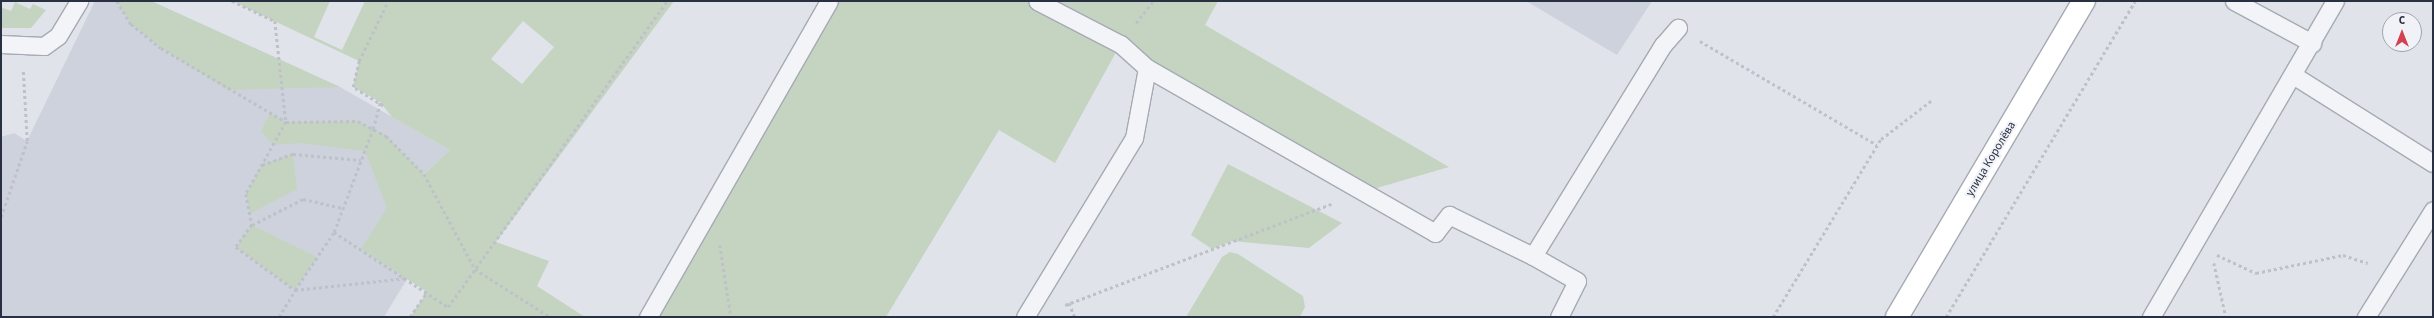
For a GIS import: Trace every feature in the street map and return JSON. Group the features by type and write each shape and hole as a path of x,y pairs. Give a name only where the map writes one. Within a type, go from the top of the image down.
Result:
{"main road":[{"name":"улица Королёва","path":"1897,317 2084,1"}],"lane":[{"path":"1,44 22,47 44,46 58,36 79,1"},
{"path":"648,317 829,1"},
{"path":"1037,1 1120,44 1147,68 1436,233 1449,214 1533,256 1577,281 1559,317"},
{"path":"2234,1 2312,43"},
{"path":"2151,317 2312,43 2335,1"},
{"path":"1533,256 1663,45 1678,28"},
{"path":"1025,317 1134,138 1147,68"},
{"path":"2293,75 2433,163"},
{"path":"2366,317 2433,210"}],"path":[{"path":"117,1 131,24 161,48 286,122 358,121 386,136 424,174 475,269 550,317"},
{"path":"232,1 275,21 286,122 246,194 252,224"},
{"path":"383,106 380,102 352,87 360,61 388,1"},
{"path":"334,232 408,278 448,306 667,1"},
{"path":"1946,317 2135,1"},
{"path":"1678,28 1877,145"},
{"path":"1,217 27,141 22,47"},
{"path":"1773,317 1877,145 1932,100"},
{"path":"279,317 295,290 334,232 373,129 380,102"},
{"path":"262,165 293,154 361,160"},
{"path":"1062,306 1362,192"},
{"path":"343,208 303,199 252,224 236,247 295,290 408,278"},
{"path":"713,203 731,317"},
{"path":"2226,317 2212,253 2256,273 2344,255 2395,272"},
{"path":"410,317 427,292"},
{"path":"1069,303 1075,317"}],"shaded area":[{"path":"95,1 151,1 340,87 450,150 387,208 429,243 384,317 1,317 1,137 14,133 27,141"},
{"path":"1526,1 1652,1 1617,55"}],"green space":[{"path":"117,1 151,1 340,87 228,90 161,48 131,24"},
{"path":"232,1 330,1 314,37 342,50 365,1 674,1 496,242 549,261 537,286 585,317 410,317 427,292 361,249 387,208 365,151 301,143 273,145 261,131 270,113 286,122 358,121 386,136 424,174 450,150 392,117 380,102 353,87 359,61","holes":["523,21 554,47 522,84 491,59"]},
{"path":"829,1 1218,1 1205,25 1449,167 1363,192 1120,45 1055,163 999,130 886,317 648,317"},
{"path":"15,2 30,9 33,4 46,10 31,28 1,28 1,7 11,11"},
{"path":"293,154 297,189 250,214 246,194 262,165"},
{"path":"1228,164 1342,223 1309,248 1232,241 1212,249 1191,235"},
{"path":"252,225 317,257 295,290 236,247"},
{"path":"1230,252 1238,254 1303,296 1305,307 1300,317 1186,317 1222,257"}]}
